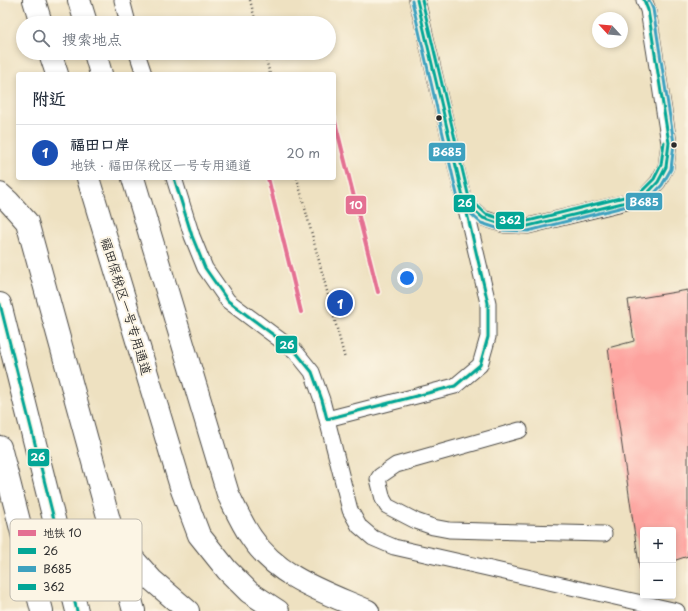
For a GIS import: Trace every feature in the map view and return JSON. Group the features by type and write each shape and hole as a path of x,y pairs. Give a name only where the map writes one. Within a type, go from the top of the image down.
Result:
{"main road":[{"path":"34,0 39,16"},
{"path":"79,0 84,16"},
{"path":"52,60 56,72"},
{"path":"97,60 100,72"},
{"name":"福田保税区一号专用通道","path":"89,180 182,490 199,535 227,570 249,592 278,611"},
{"path":"134,180 228,494 251,537 270,558 295,578 326,594 368,611"},
{"path":"0,194 27,222 109,519"},
{"path":"0,304 55,519"},
{"path":"0,446 19,519"},
{"path":"142,569 152,580 188,611"},
{"path":"39,601 42,611"},
{"path":"75,601 78,611"},
{"path":"131,601 134,611"}],"lane":[{"path":"122,0 126,16"},
{"path":"327,419 455,386 480,365 488,337 488,303 417,0"},
{"path":"464,201 482,218 504,225 528,226 642,198 658,182 666,166 669,143 648,10 644,0"},
{"path":"139,60 143,72"},
{"path":"175,180 192,236 205,268 228,301 295,351 312,372 322,400 350,510 359,526 373,538 394,547 677,611"},
{"path":"520,430 396,465 378,479 383,499 387,506 416,521 433,527 449,530 604,534"}],"path":[{"path":"250,0 254,16"},
{"path":"266,60 269,72"},
{"path":"298,180 345,359"}],"building":[{"path":"688,290 688,556 676,560 676,527 640,527 640,571 608,348 634,341 628,300"}],"metro line":[{"name":"10","path":"336,126 378,292"},
{"name":"10","path":"268,180 301,312"}],"transit line":[{"name":"26","path":"175,180 192,236 205,268 228,301 295,351 312,372 327,419 455,386 480,365 488,337 488,303 417,0"},
{"name":"362","path":"422,0 469,198 486,214 505,220 528,221 640,193 654,179 661,165 664,142"},
{"name":"26","path":"459,181 464,201 483,218 504,225 528,226 643,198 658,182 666,167 669,143 648,10 644,0"},
{"name":"B685","path":"412,1 459,203 481,223 503,230 528,231 647,201 662,185 671,169 674,143 653,9 649,0"},
{"name":"26","path":"0,304 54,519"},
{"name":"26","path":"74,601 77,611"}],"place":[{"name":"福田口岸","path":"340,303"}]}
